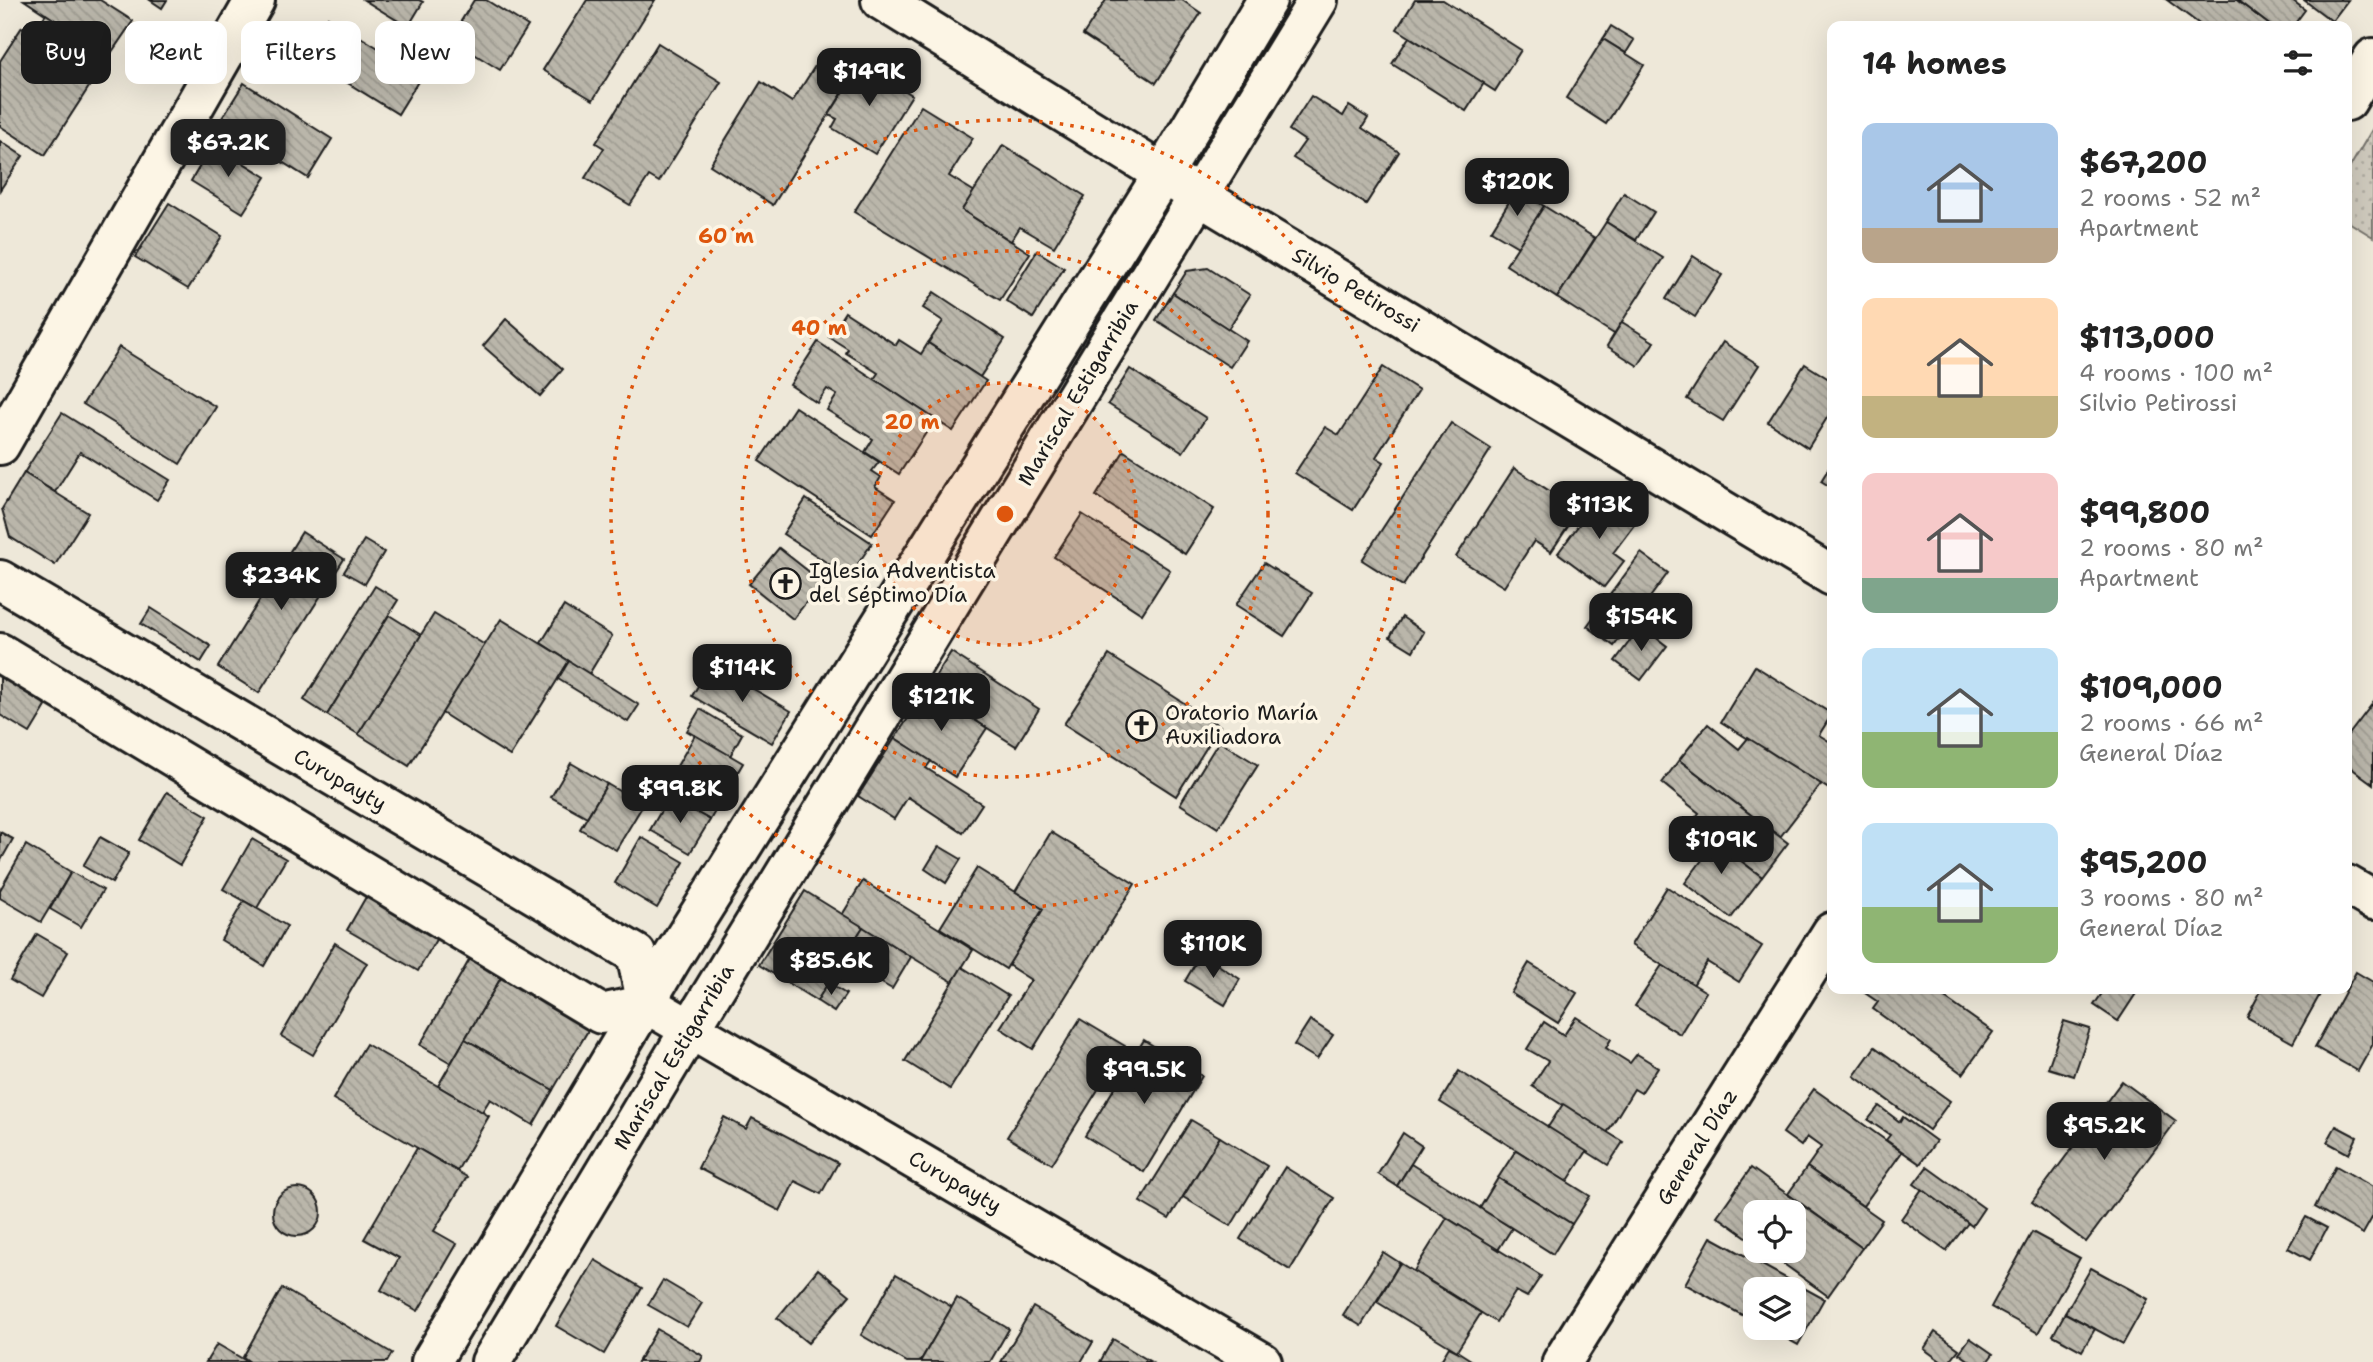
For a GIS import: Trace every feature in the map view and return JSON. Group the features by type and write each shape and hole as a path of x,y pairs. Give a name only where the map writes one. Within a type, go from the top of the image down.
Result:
{"street":[{"path":"0,445 255,0"},
{"name":"Silvio Petirossi","path":"881,0 1199,196 1827,573"},
{"path":"430,1362 680,947 1163,174 1267,0"},
{"name":"Mariscal Estigarribia","path":"491,1362 691,1028 1318,0"},
{"path":"2352,92 2373,58"},
{"name":"Curupayty","path":"0,580 636,954 647,1004 1262,1362"},
{"path":"0,653 601,1014 647,1004"},
{"path":"2352,888 2373,901"},
{"name":"General Díaz","path":"1562,1362 1827,940"}],"shaded area":[{"path":"2373,128 2373,237 2352,224 2352,164"}],"building":[{"path":"24,0 100,0 133,21 125,21 125,33 111,53 111,21 56,21"},
{"path":"150,0 167,0 162,8"},
{"path":"364,0 423,2 412,21 398,21"},
{"path":"474,0 486,0 528,26 500,70 475,54 475,21 461,21"},
{"path":"587,0 655,0 593,100 543,70"},
{"path":"1106,0 1182,0 1201,13 1156,83 1083,35"},
{"path":"1415,0 1443,0 1521,50 1495,91 1397,29"},
{"path":"2167,0 2237,0 2264,21 2195,21"},
{"path":"2237,0 2292,0 2305,10 2297,21 2264,21"},
{"path":"2304,0 2348,0 2332,21"},
{"path":"46,14 56,21 41,21"},
{"path":"1611,26 1634,40 1626,53 1603,39"},
{"path":"21,29 21,84 91,84 45,155 0,126 0,61"},
{"path":"361,37 375,46 375,84 416,84 398,114 349,84 361,84"},
{"path":"1409,37 1484,83 1466,111 1392,64"},
{"path":"1603,39 1644,65 1606,124 1566,98"},
{"path":"658,43 721,82 659,182 649,176 630,205 585,178 604,148 596,143"},
{"path":"824,52 856,71 773,205 710,165 761,82 792,102"},
{"path":"862,63 912,95 875,154 832,128 837,119 829,115"},
{"path":"246,84 332,139 308,178 219,123"},
{"path":"1311,96 1343,116 1349,106 1368,118 1362,128 1399,152 1366,204 1293,158 1305,141 1289,130"},
{"path":"921,106 973,138 949,176 975,192 962,210 1030,253 1000,300 854,212"},
{"path":"0,141 23,156 0,190"},
{"path":"213,144 266,177 243,213 191,181"},
{"path":"1003,145 1085,196 1054,247 1020,227 1011,241 962,210"},
{"path":"1517,189 1544,206 1518,247 1491,231"},
{"path":"1624,193 1654,212 1636,240 1606,222"},
{"path":"169,203 222,236 188,289 135,257"},
{"path":"1544,206 1595,238 1557,298 1506,265"},
{"path":"1606,222 1663,258 1614,334 1557,298"},
{"path":"1037,251 1064,268 1033,318 1006,301"},
{"path":"1693,256 1722,275 1695,317 1666,299"},
{"path":"1208,268 1250,295 1228,329 1173,293 1187,271"},
{"path":"934,292 1005,339 980,377 928,343 943,321 923,308"},
{"path":"1173,293 1247,341 1230,367 1156,320"},
{"path":"845,312 896,345 899,340 921,354 928,343 986,381 953,431 874,379 878,373 846,353 848,349 829,337"},
{"path":"506,319 563,369 540,396 483,346"},
{"path":"1622,322 1654,342 1638,366 1607,346"},
{"path":"818,342 935,419 899,474 865,452 873,439 827,410 837,395 827,389 817,403 790,385"},
{"path":"1723,342 1759,365 1723,421 1687,399"},
{"path":"119,347 216,407 180,464 83,404"},
{"path":"1805,364 1827,378 1827,418 1808,448 1768,422"},
{"path":"1383,367 1419,390 1376,457 1384,462 1353,510 1295,473 1325,427 1339,435"},
{"path":"1130,369 1206,418 1183,452 1108,404"},
{"path":"795,407 879,462 872,471 881,477 875,487 895,500 872,535 759,461"},
{"path":"62,413 170,480 157,500 80,452 55,492 24,473"},
{"path":"1451,423 1491,449 1403,586 1362,560"},
{"path":"1124,451 1214,509 1185,554 1096,496"},
{"path":"1514,468 1579,510 1551,552 1534,541 1504,587 1456,557"},
{"path":"1827,471 1827,485 1821,481"},
{"path":"24,473 88,513 55,565 10,537 2,509"},
{"path":"1601,495 1637,521 1613,553 1624,561 1604,587 1558,553"},
{"path":"806,499 872,543 849,577 783,534"},
{"path":"1082,514 1170,570 1142,614 1054,557"},
{"path":"302,532 344,559 259,693 218,667"},
{"path":"364,540 384,552 365,584 344,572"},
{"name":"Iglesia Adventista del Séptimo Día","path":"779,548 822,582 793,619 749,584"},
{"path":"1641,553 1668,573 1614,646 1587,626"},
{"path":"1264,563 1312,593 1284,636 1236,605"},
{"path":"375,586 398,600 327,715 304,700"},
{"path":"564,606 612,636 589,674 541,643"},
{"path":"151,608 211,646 201,662 141,624"},
{"path":"434,614 485,645 409,766 358,734"},
{"path":"389,615 421,635 358,734 327,715"},
{"path":"1402,617 1424,632 1413,651 1390,637"},
{"path":"501,619 569,661 510,756 442,713"},
{"path":"1641,626 1667,646 1641,680 1615,661"},
{"path":"951,652 1039,709 1016,746 927,690"},
{"name":"Oratorio María Auxiliadora","path":"1109,655 1220,726 1176,796 1064,724"},
{"path":"569,661 639,705 628,722 558,679"},
{"path":"711,664 791,711 772,743 692,696"},
{"path":"1755,666 1827,711 1827,722 1819,735 1827,740 1827,788 1721,722"},
{"path":"0,675 48,703 30,733 0,715"},
{"path":"927,690 987,728 955,777 895,738"},
{"path":"2373,703 2373,784 2352,769 2352,730"},
{"path":"700,709 742,734 730,756 687,731"},
{"path":"1708,724 1739,749 1748,738 1821,784 1780,837 1679,760"},
{"path":"695,735 743,763 710,820 662,792"},
{"path":"895,738 931,761 926,768 982,804 963,833 908,797 894,819 858,796"},
{"path":"1219,741 1258,765 1218,828 1180,804"},
{"path":"1679,760 1788,843 1762,877 1691,823 1699,813 1662,783"},
{"path":"571,763 607,784 587,817 551,797"},
{"path":"607,784 643,805 616,850 580,829"},
{"path":"167,792 208,816 180,865 139,840"},
{"path":"669,797 710,820 690,853 650,830"},
{"path":"0,832 13,839 0,862"},
{"path":"1051,832 1135,884 1033,1049 1000,1028 1031,980 1008,965 1043,909 1015,892"},
{"path":"1703,832 1762,877 1731,918 1685,883 1702,860 1689,850"},
{"path":"100,837 129,853 112,883 83,866"},
{"path":"641,837 684,862 657,908 615,883"},
{"path":"252,839 286,859 257,908 223,889"},
{"path":"26,845 71,872 41,922 0,898 0,890"},
{"path":"939,846 961,859 946,883 925,869"},
{"path":"977,868 1043,909 1006,969 940,928"},
{"path":"71,872 103,890 81,927 50,909"},
{"path":"375,881 446,922 418,971 347,930"},
{"path":"863,881 973,950 953,982 842,915"},
{"path":"1667,887 1762,946 1739,982 1707,962 1693,985 1631,945"},
{"path":"805,891 863,927 817,1001 759,965"},
{"path":"244,901 287,926 264,966 221,940"},
{"path":"863,927 911,957 892,989 842,960"},
{"path":"37,934 68,952 41,998 10,980"},
{"path":"335,943 367,963 313,1055 281,1036"},
{"path":"474,952 505,971 451,1063 420,1045"},
{"path":"1201,954 1240,979 1225,1005 1185,981"},
{"path":"1529,963 1577,993 1558,1023 1511,993"},
{"path":"1662,965 1706,992 1680,1034 1635,1006"},
{"path":"962,967 1008,996 950,1089 905,1061"},
{"path":"505,971 593,1022 553,1090 465,1039"},
{"path":"2356,972 2373,982 2373,1044 2358,1071 2315,1047 2344,994 2352,994 2352,979"},
{"path":"828,983 846,994 834,1012 817,1001"},
{"path":"1866,994 1939,994 1993,1032 1963,1074 1873,1009 1878,1002"},
{"path":"2102,994 2136,994 2118,1021 2094,1005"},
{"path":"2259,994 2320,994 2293,1043 2247,1017"},
{"path":"1576,1017 1611,1039 1606,1048 1630,1063 1637,1054 1658,1067 1641,1093 1634,1089 1607,1133 1532,1086 1548,1061 1527,1049 1544,1022 1564,1035"},
{"path":"1080,1019 1125,1046 1052,1164 1007,1137"},
{"path":"1310,1020 1333,1035 1317,1059 1294,1045"},
{"path":"2064,1021 2090,1029 2074,1076 2048,1068"},
{"path":"465,1039 553,1090 533,1125 490,1099 482,1112 438,1086"},
{"path":"1144,1040 1202,1076 1144,1172 1085,1136"},
{"path":"366,1044 489,1116 457,1171 333,1099"},
{"path":"1875,1047 1950,1101 1929,1130 1854,1076"},
{"path":"1459,1071 1587,1151 1567,1182 1440,1102"},
{"path":"2122,1081 2176,1121 2086,1242 2032,1202"},
{"path":"1814,1089 1902,1152 1863,1206 1807,1167 1821,1147 1807,1137 1801,1146 1783,1133"},
{"path":"1563,1104 1623,1142 1608,1165 1548,1127"},
{"path":"1879,1106 1900,1122 1903,1117 1936,1141 1920,1164 1886,1140 1890,1135 1868,1120"},
{"path":"724,1117 746,1129 752,1118 838,1163 821,1194 795,1181 780,1211 698,1168"},
{"path":"1191,1120 1220,1137 1169,1219 1140,1202"},
{"path":"2336,1126 2357,1137 2349,1154 2327,1142"},
{"path":"1403,1133 1422,1146 1397,1186 1378,1174"},
{"path":"1220,1137 1267,1166 1231,1226 1183,1197"},
{"path":"417,1148 467,1177 434,1231 457,1244 418,1311 381,1290 399,1258 364,1239"},
{"path":"1516,1150 1590,1196 1572,1224 1498,1178"},
{"path":"1411,1164 1512,1228 1498,1250 1397,1186"},
{"path":"2336,1166 2373,1187 2373,1216 2363,1234 2315,1207"},
{"path":"1285,1167 1334,1198 1290,1270 1240,1239"},
{"path":"1807,1167 1882,1220 1862,1248 1806,1207 1806,1200 1796,1200 1788,1194"},
{"path":"1927,1167 1984,1208 1972,1226 1914,1184"},
{"path":"1751,1168 1795,1200 1743,1200 1743,1234 1717,1216"},
{"path":"1498,1178 1572,1224 1553,1254 1480,1208"},
{"path":"297,1188 314,1195 321,1212 314,1229 297,1236 280,1229 273,1212 280,1195"},
{"path":"1922,1189 1968,1223 1946,1251 1901,1219"},
{"path":"1806,1208 1862,1248 1828,1296 1806,1280 1806,1277 1802,1277 1783,1263 1806,1263"},
{"path":"2306,1217 2327,1228 2310,1260 2288,1248"},
{"path":"1447,1218 1541,1276 1527,1297 1516,1291 1496,1322 1414,1271"},
{"path":"2032,1232 2080,1258 2038,1333 1991,1307"},
{"path":"1711,1237 1743,1255 1743,1263 1758,1263 1784,1277 1743,1277 1743,1315 1685,1284"},
{"path":"1383,1252 1400,1263 1361,1326 1343,1315"},
{"path":"595,1260 642,1288 604,1354 556,1326"},
{"path":"1400,1263 1481,1313 1457,1351 1377,1302"},
{"path":"2091,1268 2148,1299 2123,1344 2065,1313"},
{"path":"818,1269 850,1295 808,1343 777,1318"},
{"path":"896,1274 952,1307 920,1362 907,1362 861,1335"},
{"path":"663,1280 702,1303 687,1327 648,1305"},
{"path":"282,1288 392,1353 387,1362 250,1362 243,1357"},
{"path":"1806,1289 1824,1299 1806,1331"},
{"path":"957,1298 1009,1329 990,1362 920,1362"},
{"path":"1033,1307 1093,1342 1081,1362 1001,1362"},
{"path":"2065,1313 2095,1329 2082,1351 2053,1335"},
{"path":"657,1329 703,1356 700,1362 638,1362"},
{"path":"1935,1332 1959,1349 1949,1362 1942,1362 1924,1349"},
{"path":"1970,1338 1993,1354 1987,1362 1971,1362 1959,1353"},
{"path":"1113,1339 1151,1362 1100,1362"},
{"path":"217,1344 248,1362 206,1362"},
{"path":"1449,1347 1457,1351 1474,1362 1440,1362"}],"place":[{"name":"Iglesia Adventista del Séptimo Día","path":"786,583"},
{"name":"Oratorio María Auxiliadora","path":"1142,725"}]}
